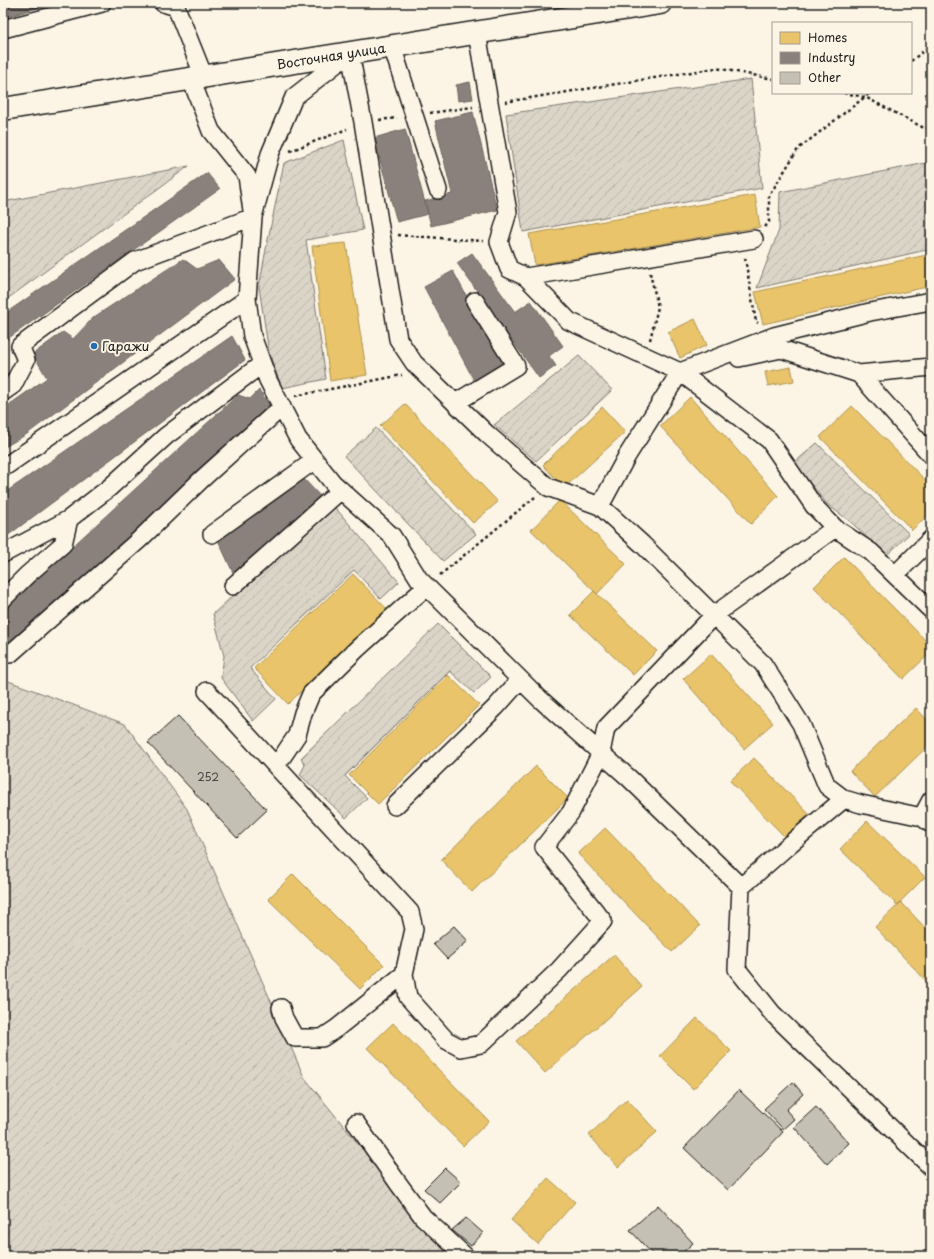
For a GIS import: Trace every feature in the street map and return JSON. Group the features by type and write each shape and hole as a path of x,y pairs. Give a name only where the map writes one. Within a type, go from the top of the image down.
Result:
{"main road":[{"name":"Восточная улица","path":"3,109 660,3"}],"lane":[{"path":"3,29 102,3"},
{"path":"163,3 176,7 198,78 211,131 247,176 253,218"},
{"path":"476,33 508,212 499,242 509,269 526,277 569,321 680,372 769,440 814,506 835,528 871,552 931,610"},
{"path":"392,46 438,190"},
{"path":"741,887 629,778 520,680 426,587 419,579 392,536 333,483 298,440 268,380 252,336 247,299 253,218 269,159 294,97 350,53 364,122 398,339 414,363 488,434 548,487 600,506 642,544 763,664 801,724 827,786 844,799 926,820 931,800"},
{"path":"3,392 13,385 26,360 20,346 135,260 253,218"},
{"path":"526,277 748,240"},
{"path":"3,468 247,299"},
{"path":"600,506 627,456 680,372 774,336 870,312 931,301"},
{"path":"455,403 516,366 475,302"},
{"path":"680,372 781,349 859,374 931,367"},
{"path":"3,554 69,519 109,488 166,436 262,364"},
{"path":"859,374 931,455"},
{"path":"10,654 139,540 280,404"},
{"path":"212,534 315,460"},
{"path":"233,586 341,490"},
{"path":"3,600 27,575 62,544 69,519"},
{"path":"207,692 410,912 414,929 404,974 408,997 446,1040 461,1048 481,1044 564,965 603,921 544,847 571,812 601,753 606,728 714,616 835,528"},
{"path":"895,575 931,539"},
{"path":"276,766 297,735 303,713 311,694 357,649 426,587"},
{"path":"395,806 496,707 520,680"},
{"path":"844,799 791,842 741,887 737,969 772,1013 931,1167"},
{"path":"281,1008 284,1018 295,1038 322,1038 337,1028 404,974"},
{"path":"356,1123 423,1217 465,1256"}],"path":[{"path":"912,60 931,45"},
{"path":"269,159 364,122 489,105 716,68 772,79"},
{"path":"849,94 865,97 924,128 931,128"},
{"path":"774,336 756,322 748,240 769,222 770,196 798,149 869,94"},
{"path":"382,234 499,242"},
{"path":"646,257 658,307 646,356"},
{"path":"280,404 422,371"},
{"path":"426,587 548,487"}],"shaded area":[{"path":"751,79 762,188 523,232 506,114"},
{"path":"344,140 363,230 306,240 326,379 282,388 269,353 259,287 284,163"},
{"path":"931,162 931,249 757,288 779,230 780,192"},
{"path":"189,166 3,302 3,202"},
{"path":"579,356 612,390 536,461 494,425"},
{"path":"376,428 476,534 443,561 344,456"},
{"path":"817,443 909,534 886,556 852,523 827,504 794,463"},
{"path":"332,504 399,582 381,599 354,570 250,668 276,699 253,721 221,678 224,656 213,614"},
{"path":"438,624 491,677 474,693 450,671 345,776 367,798 346,818 300,775 305,765 301,758"},
{"path":"3,679 125,724 187,809 304,1077 449,1256 3,1256"}],"building: Homes":[{"path":"755,195 760,227 535,265 529,234"},
{"path":"346,243 367,375 330,381 312,246"},
{"path":"931,254 931,286 763,324 755,292"},
{"path":"695,319 707,345 680,358 668,332"},
{"path":"791,367 794,381 768,386 765,372"},
{"path":"690,397 778,496 751,524 660,426"},
{"path":"405,404 498,502 473,523 380,426"},
{"path":"852,406 931,486 931,512 912,530 820,437"},
{"path":"602,407 625,432 564,488 543,465"},
{"path":"560,500 626,564 597,594 531,530"},
{"path":"844,557 931,646 931,652 903,679 814,587"},
{"path":"353,574 387,609 288,704 254,668"},
{"path":"594,591 657,651 633,675 570,615"},
{"path":"711,654 773,723 744,749 683,679"},
{"path":"448,675 479,705 378,804 349,775"},
{"path":"916,708 931,724 931,743 875,797 850,771"},
{"path":"754,758 809,814 785,837 730,781"},
{"path":"536,766 568,798 472,892 441,860"},
{"path":"867,821 925,877 897,905 840,849"},
{"path":"605,828 700,926 672,952 578,854"},
{"path":"293,874 384,965 360,989 268,899"},
{"path":"901,902 931,934 931,986 875,927"},
{"path":"614,955 642,987 545,1073 516,1041"},
{"path":"697,1018 731,1051 693,1089 660,1056"},
{"path":"393,1023 489,1121 463,1146 367,1048"},
{"path":"627,1099 657,1132 618,1167 589,1135"},
{"path":"548,1178 575,1202 538,1244 511,1220"}],"building: Industry":[{"path":"3,3 54,3 3,18"},
{"path":"470,82 473,99 458,101 456,85"},
{"path":"473,112 497,210 431,226 425,201 452,194 435,121"},
{"path":"405,129 428,214 397,222 374,138"},
{"path":"207,173 220,189 3,342 3,315"},
{"path":"472,253 515,312 531,301 563,346 549,356 556,366 539,378 457,263"},
{"name":"Гаражи","path":"183,259 197,269 219,260 235,279 27,434 3,448 3,409 47,378 33,354 63,332 73,339 94,317"},
{"path":"453,271 504,366 475,382 424,287"},
{"name":"Гаражи","path":"232,336 245,360 3,539 3,494"},
{"path":"259,390 271,407 3,651 3,610 238,395 250,399"},
{"path":"300,475 322,498 235,577 218,540"}],"building: Other":[{"path":"178,716 267,810 237,838 148,743"},
{"path":"454,926 468,941 447,959 433,944"},
{"path":"793,1082 803,1094 786,1110 794,1119 783,1129 764,1109"},
{"path":"739,1090 783,1132 728,1190 684,1148"},
{"path":"816,1107 849,1143 827,1164 794,1127"},
{"path":"445,1168 461,1182 440,1203 424,1189"},
{"path":"658,1205 693,1243 679,1256 654,1256 630,1230"},
{"path":"466,1218 483,1233 471,1246 452,1230"}],"place":[{"name":"Гаражи","path":"94,346"}]}
